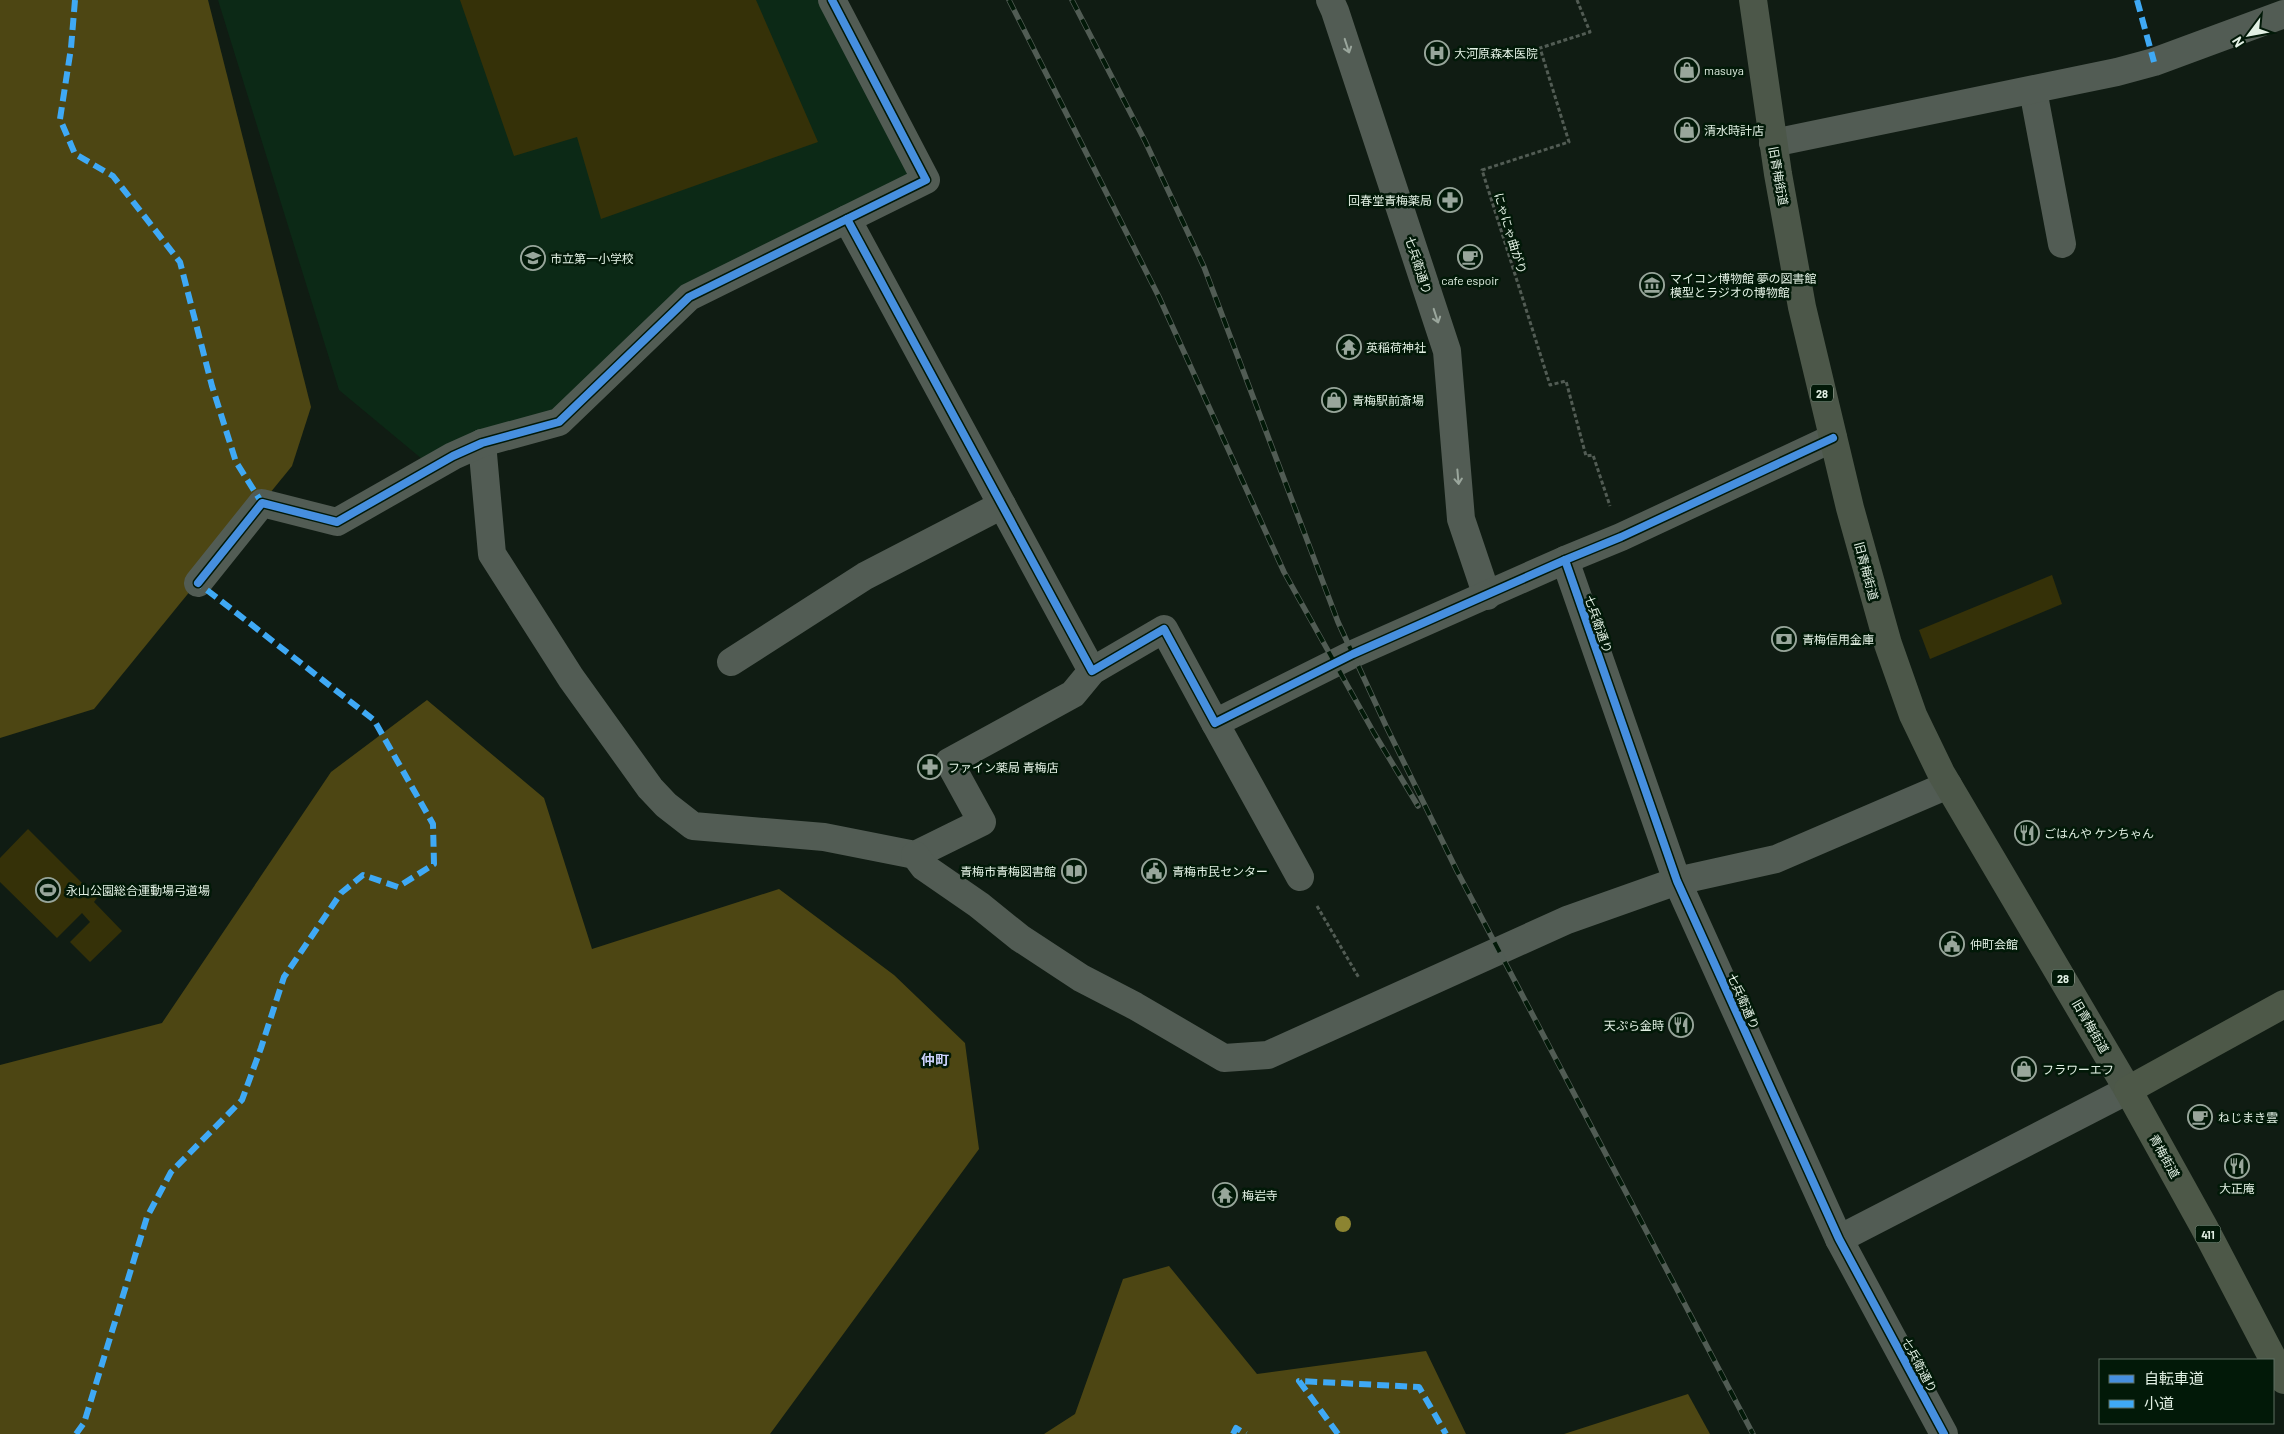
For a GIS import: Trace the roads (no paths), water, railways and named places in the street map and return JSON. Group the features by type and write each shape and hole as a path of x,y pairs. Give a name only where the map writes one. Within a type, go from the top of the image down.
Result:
{"highway":[{"path":"2128,1090 2284,1004"},
{"name":"青梅街道","path":"2128,1090 2204,1227 2273,1359"},
{"name":"青梅街道","path":"2274,1361 2284,1380"}],"main road":[{"name":"旧青梅街道","path":"1753,0 1773,144 1802,307 1868,576 1888,644 1913,715 1948,785 2128,1090"}],"street":[{"path":"198,582 262,503 337,522 453,456 482,443 559,422 689,297 926,180 832,0"},
{"name":"七兵衛通り","path":"1330,0 1447,351 1461,519 1487,596"},
{"path":"1773,144 2117,72 2154,62 2284,14"},
{"path":"2033,90 2062,244"},
{"path":"847,219 1092,671"},
{"path":"1214,723 1354,654 1621,537 1833,438"},
{"path":"482,443 492,554 571,678 650,788 666,805 693,826 824,837 915,855 982,822 949,762 1074,694 1092,671 1164,630 1300,877"},
{"path":"730,662 865,576 1002,505"},
{"name":"七兵衛通り","path":"1565,560 1677,881 1838,1238 1944,1434"},
{"path":"915,855 924,866 979,905 1020,938 1080,978 1135,1006 1224,1058 1268,1055 1566,920 1677,881 1776,859 1948,785"},
{"path":"1838,1238 2128,1090"}],"railway":[{"path":"1009,0 1159,297 1284,572 1374,733 1418,806"},
{"path":"1072,0 1145,141 1204,267 1338,622 1386,726 1457,871 1753,1434"}],"place":[{"name":"大河原森本医院","path":"1437,53"},
{"name":"masuya","path":"1687,70"},
{"name":"清水時計店","path":"1687,130"},
{"name":"回春堂青梅薬局","path":"1450,200"},
{"name":"cafe espoir","path":"1470,257"},
{"name":"市立第一小学校","path":"533,258"},
{"name":"マイコン博物館 夢の図書館 模型とラジオの博物館","path":"1652,285"},
{"name":"英稲荷神社","path":"1349,347"},
{"name":"青梅駅前斎場","path":"1334,400"},
{"name":"青梅信用金庫","path":"1784,639"},
{"name":"ファイン薬局 青梅店","path":"930,767"},
{"name":"ごはんや ケンちゃん","path":"2027,833"},
{"name":"青梅市青梅図書館","path":"1074,871"},
{"name":"青梅市民センター","path":"1154,871"},
{"name":"永山公園総合運動場弓道場","path":"48,890"},
{"name":"仲町会館","path":"1952,944"},
{"name":"天ぷら金時","path":"1681,1025"},
{"name":"フラワーエフ","path":"2024,1069"},
{"name":"ねじまき雲","path":"2200,1117"},
{"name":"大正庵","path":"2237,1166"},
{"name":"梅岩寺","path":"1225,1195"}],"district":[{"name":"仲町","path":"935,1059"}]}
